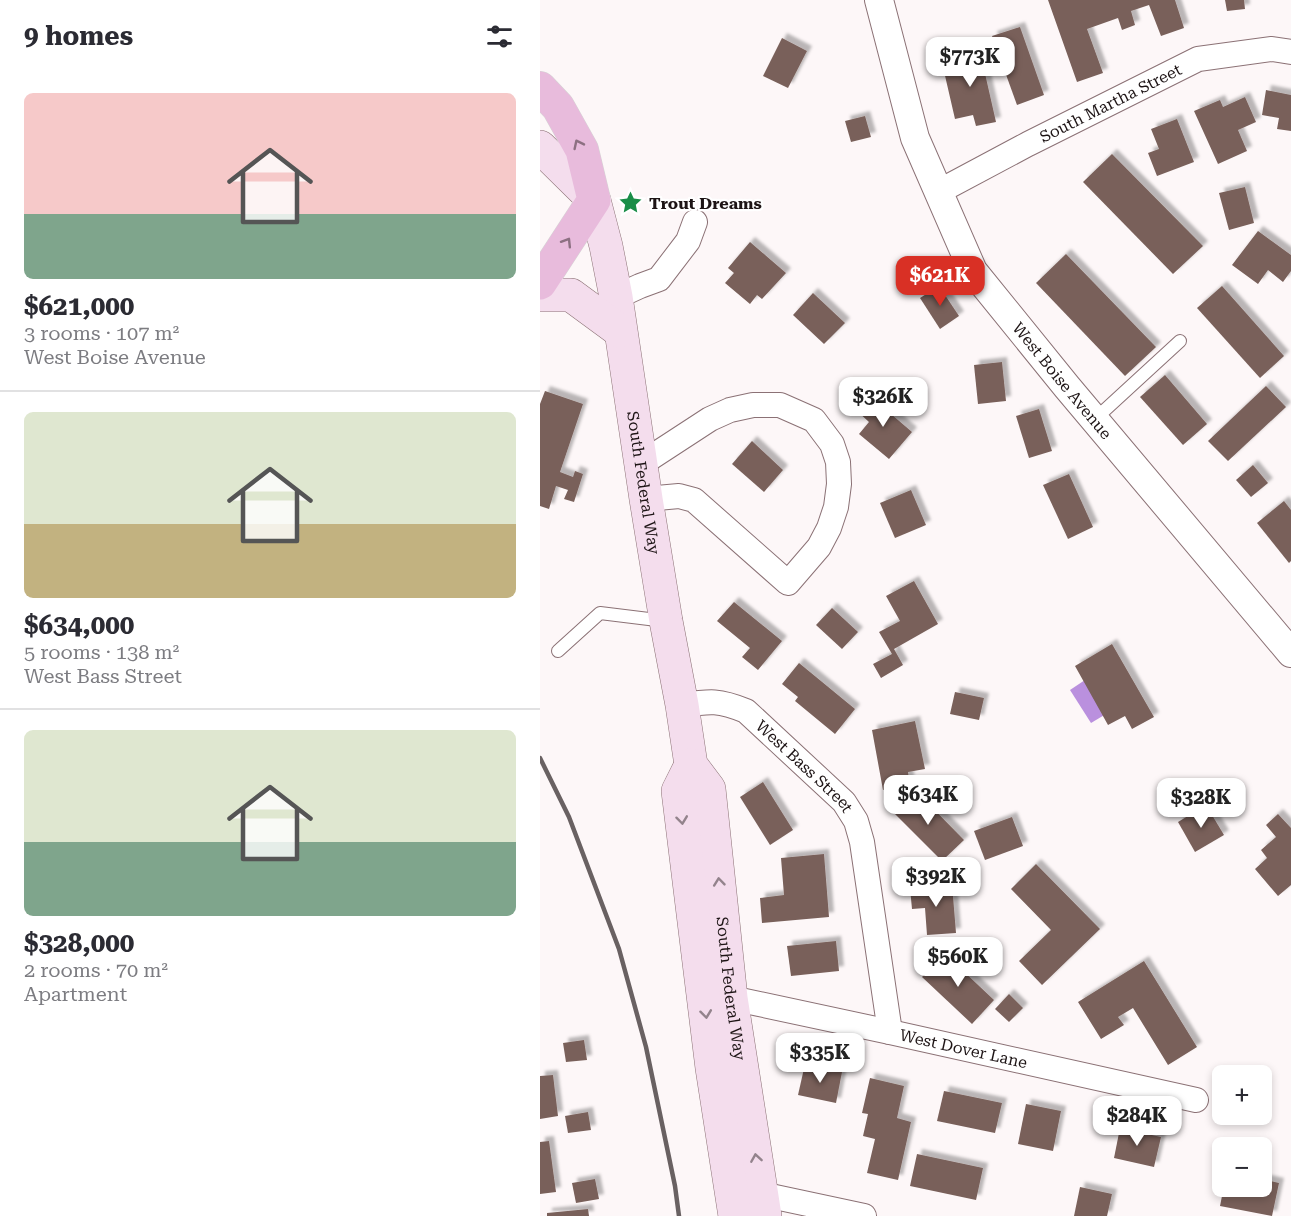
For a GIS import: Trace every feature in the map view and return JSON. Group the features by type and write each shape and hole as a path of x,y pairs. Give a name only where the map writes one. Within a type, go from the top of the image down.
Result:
{"main road":[{"path":"540,88 558,106 582,150 594,200 540,283"},
{"path":"540,147 594,200"},
{"name":"South Federal Way","path":"594,200 616,297 640,464 691,765 709,789 731,998 763,1205"},
{"path":"540,295 571,295 620,331"},
{"name":"South Federal Way","path":"691,765 678,791 712,1068 735,1216"}],"street":[{"name":"West Boise Avenue","path":"879,0 915,138 973,271 1094,420 1289,646"},
{"name":"South Martha Street","path":"938,192 1198,59 1272,49 1291,52"},
{"path":"616,297 659,279 688,240 695,222"},
{"path":"640,464 711,419 730,410 753,405 780,405 814,420 832,444 838,462 839,484 830,528 819,547 788,583 694,500 679,496 646,499"},
{"name":"West Bass Street","path":"682,705 710,700 746,711 844,802 856,821 862,842 890,1032"},
{"name":"West Dover Lane","path":"731,998 1196,1100"},
{"path":"763,1205 864,1216"}],"lane":[{"path":"1094,420 1180,341"},
{"path":"558,651 600,613 666,621"}],"shaded area":[{"path":"1085,680 1106,714 1091,723 1070,690"}],"building":[{"path":"1048,0 1175,0 1184,28 1161,36 1149,5 1131,11 1135,25 1122,30 1118,18 1087,29 1103,73 1077,82"},
{"path":"1225,0 1244,0 1245,9 1227,11"},
{"path":"1020,27 1044,95 1017,105 992,36"},
{"path":"782,38 807,51 788,88 763,76"},
{"path":"979,47 996,122 976,126 973,115 955,119 943,67 959,63 956,52"},
{"path":"1266,90 1291,95 1291,131 1277,129 1279,118 1262,115"},
{"path":"1245,97 1256,122 1238,130 1247,151 1218,164 1194,111 1220,100 1223,107"},
{"path":"865,116 871,137 851,142 845,121"},
{"path":"1177,119 1194,162 1157,176 1148,153 1159,149 1151,129"},
{"path":"1112,154 1203,246 1173,274 1083,182"},
{"path":"1245,187 1254,223 1229,230 1219,193"},
{"path":"1258,231 1291,255 1291,271 1283,282 1268,270 1258,284 1232,265"},
{"path":"750,242 786,273 762,299 757,295 750,304 725,283 734,273 728,268"},
{"path":"1066,254 1156,347 1125,376 1036,283"},
{"path":"939,286 959,316 940,329 920,298"},
{"path":"1222,286 1284,356 1260,378 1197,308"},
{"path":"813,293 845,323 824,344 793,315"},
{"path":"1002,362 1006,401 978,404 974,365"},
{"path":"1165,375 1207,424 1183,445 1140,397"},
{"path":"1266,386 1286,407 1228,461 1208,441"},
{"path":"545,391 583,404 560,472 573,477 575,471 583,474 574,502 564,499 568,490 556,486 549,509 540,506 540,404"},
{"path":"870,396 912,432 889,459 859,434 869,422 857,411"},
{"path":"1039,409 1052,451 1029,458 1016,416"},
{"path":"752,441 783,470 764,492 732,464"},
{"path":"1253,465 1268,483 1251,497 1236,480"},
{"path":"1069,474 1093,527 1068,539 1043,485"},
{"path":"911,490 926,525 895,538 880,503"},
{"path":"1284,501 1291,510 1291,561 1289,563 1257,523"},
{"path":"914,581 938,624 894,649 903,665 881,678 873,664 892,654 879,632 900,621 886,596"},
{"path":"734,602 782,641 758,670 742,657 750,648 717,621"},
{"path":"832,608 858,632 842,649 816,625"},
{"path":"1112,644 1154,717 1132,729 1125,716 1108,725 1075,666"},
{"path":"799,663 855,709 835,734 795,701 798,697 782,684"},
{"path":"955,692 984,698 979,720 950,714"},
{"path":"915,721 925,769 908,772 910,785 883,790 872,730"},
{"path":"763,782 793,830 770,845 740,797"},
{"path":"915,790 964,840 942,861 893,812"},
{"path":"1206,805 1224,835 1195,852 1178,822"},
{"path":"1278,814 1291,828 1291,885 1278,896 1255,869 1267,858 1261,850 1276,837 1266,825"},
{"path":"1012,817 1023,846 985,860 974,831"},
{"path":"824,854 829,917 762,923 760,898 784,895 781,858"},
{"path":"1036,864 1100,929 1042,985 1019,961 1051,930 1011,889"},
{"path":"952,884 956,933 927,935 925,908 912,909 910,888"},
{"path":"836,941 839,971 791,976 787,946"},
{"path":"944,953 994,1000 972,1024 922,977"},
{"path":"1144,961 1197,1047 1168,1065 1133,1008 1118,1017 1124,1025 1101,1039 1078,1002"},
{"path":"1009,994 1023,1008 1009,1022 995,1009"},
{"path":"584,1040 587,1060 566,1062 563,1043"},
{"path":"805,1064 842,1072 836,1103 798,1095"},
{"path":"553,1075 558,1116 540,1119 540,1076"},
{"path":"870,1078 904,1086 897,1118 911,1122 898,1180 867,1173 875,1139 863,1136 868,1114 862,1113"},
{"path":"944,1091 1002,1103 995,1133 937,1121"},
{"path":"1026,1104 1061,1111 1053,1151 1018,1144"},
{"path":"588,1112 591,1130 568,1133 565,1116"},
{"path":"1120,1128 1161,1137 1154,1167 1114,1158"},
{"path":"549,1141 556,1192 540,1194 540,1142"},
{"path":"917,1154 983,1168 976,1200 910,1186"},
{"path":"595,1179 599,1199 576,1203 572,1183"},
{"path":"1272,1181 1279,1183 1272,1216 1220,1206 1222,1197 1272,1197"},
{"path":"1080,1187 1112,1194 1107,1216 1074,1216"},
{"path":"588,1209 589,1216 547,1216 547,1213"}],"railway":[{"path":"540,758 569,817 619,949 646,1047 675,1186 679,1216"}],"place":[{"name":"Trout Dreams","path":"631,203"}]}
